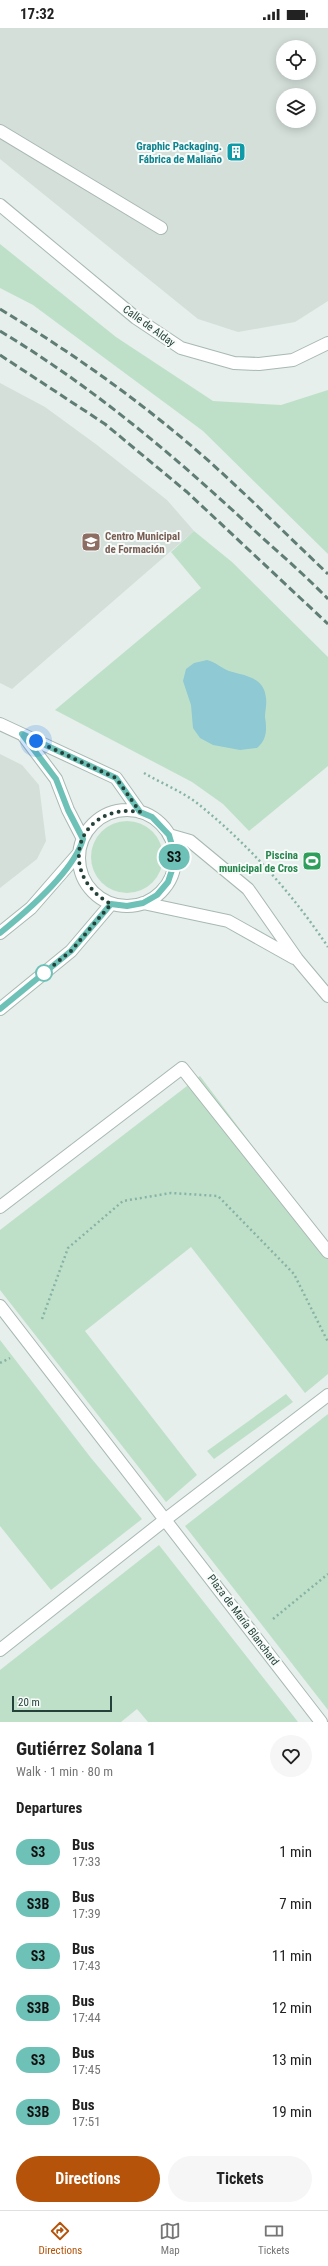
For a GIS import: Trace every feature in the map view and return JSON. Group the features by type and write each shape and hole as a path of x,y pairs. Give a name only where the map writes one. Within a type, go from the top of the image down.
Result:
{"street":[{"path":"0,131 162,228"},
{"name":"Calle de Alday","path":"0,205 136,318 181,348 234,363 259,364 293,360 328,343"},
{"path":"0,724 116,778 140,812"},
{"path":"22,734 56,779 68,810 83,839"},
{"path":"126,810 140,812 152,817 169,835 174,852 173,867 168,882 157,895 143,903 127,906 111,904 97,896 86,884 80,869 79,853 83,839 90,828 106,815 126,810"},
{"path":"169,835 190,841 248,889 297,959 328,996"},
{"path":"0,933 31,908 79,853"},
{"path":"143,903 228,921 297,959"},
{"path":"0,1009 71,951 111,904"},
{"path":"0,1207 182,1068 328,1252"},
{"name":"Plaza de María Blanchard","path":"0,1306 166,1519 321,1722"},
{"path":"0,1650 166,1519 328,1395"}],"path":[{"path":"142,772 196,802 238,840 278,880 328,947"},
{"path":"0,1363 32,1346 68,1248 123,1201 171,1193 218,1196 294,1274 328,1342"},
{"path":"254,1635 328,1574"}],"shaded area":[{"path":"0,28 328,28 328,301 295,322 238,332 198,319 0,159"},
{"name":"Centro Municipal de Formación","path":"0,383 45,407 97,445 167,500 194,531 12,689 0,683"},
{"path":"0,754 22,765 39,785 46,841 37,859 0,888"}],"green space":[{"path":"0,244 116,337 213,401 281,405 328,390 328,554 203,431 33,305 0,288"},
{"path":"194,531 232,562 328,657 328,766 249,831 223,804 192,782 55,710 201,588 171,552"},
{"path":"127,821 147,827 157,837 163,857 157,877 147,887 127,893 107,887 97,877 91,857 97,837 107,827"},
{"path":"200,1076 328,1246 328,1374 305,1393 191,1247 85,1331 197,1475 166,1502 0,1290 0,1230"},
{"path":"0,1340 91,1458 142,1519 51,1590 0,1526"},
{"path":"286,1394 293,1402 214,1459 207,1451"},
{"path":"328,1414 328,1710 185,1526"},
{"path":"159,1545 298,1722 148,1722 137,1709 121,1722 0,1722 0,1670"}],"water":[{"path":"207,660 229,671 253,678 265,691 266,730 263,741 257,748 240,750 213,745 200,738 193,728 191,705 183,681 186,669 194,663"}],"railway":[{"path":"0,309 82,362 161,421 211,463 328,574"},
{"path":"0,331 68,375 133,424 195,476 328,599"},
{"path":"0,355 105,424 187,492 328,624"}],"bus line":[{"name":"S3","path":"0,933 31,908 79,853 83,839 68,810 56,779 22,734 116,778 140,812 152,817 163,826 169,835 174,852 173,867 168,882 157,895 143,903 127,906 111,904 71,951 0,1009"}],"place":[{"name":"Graphic Packaging. Fábrica de Maliaño","path":"236,152"},
{"name":"Centro Municipal de Formación","path":"91,542"},
{"name":"Piscina municipal de Cros","path":"312,861"}],"route":[{"path":"36,741 116,778 140,812 126,810 112,812 100,818 90,828 83,839 79,853 80,869 86,884 97,896 111,904 71,951 44,973"}]}
